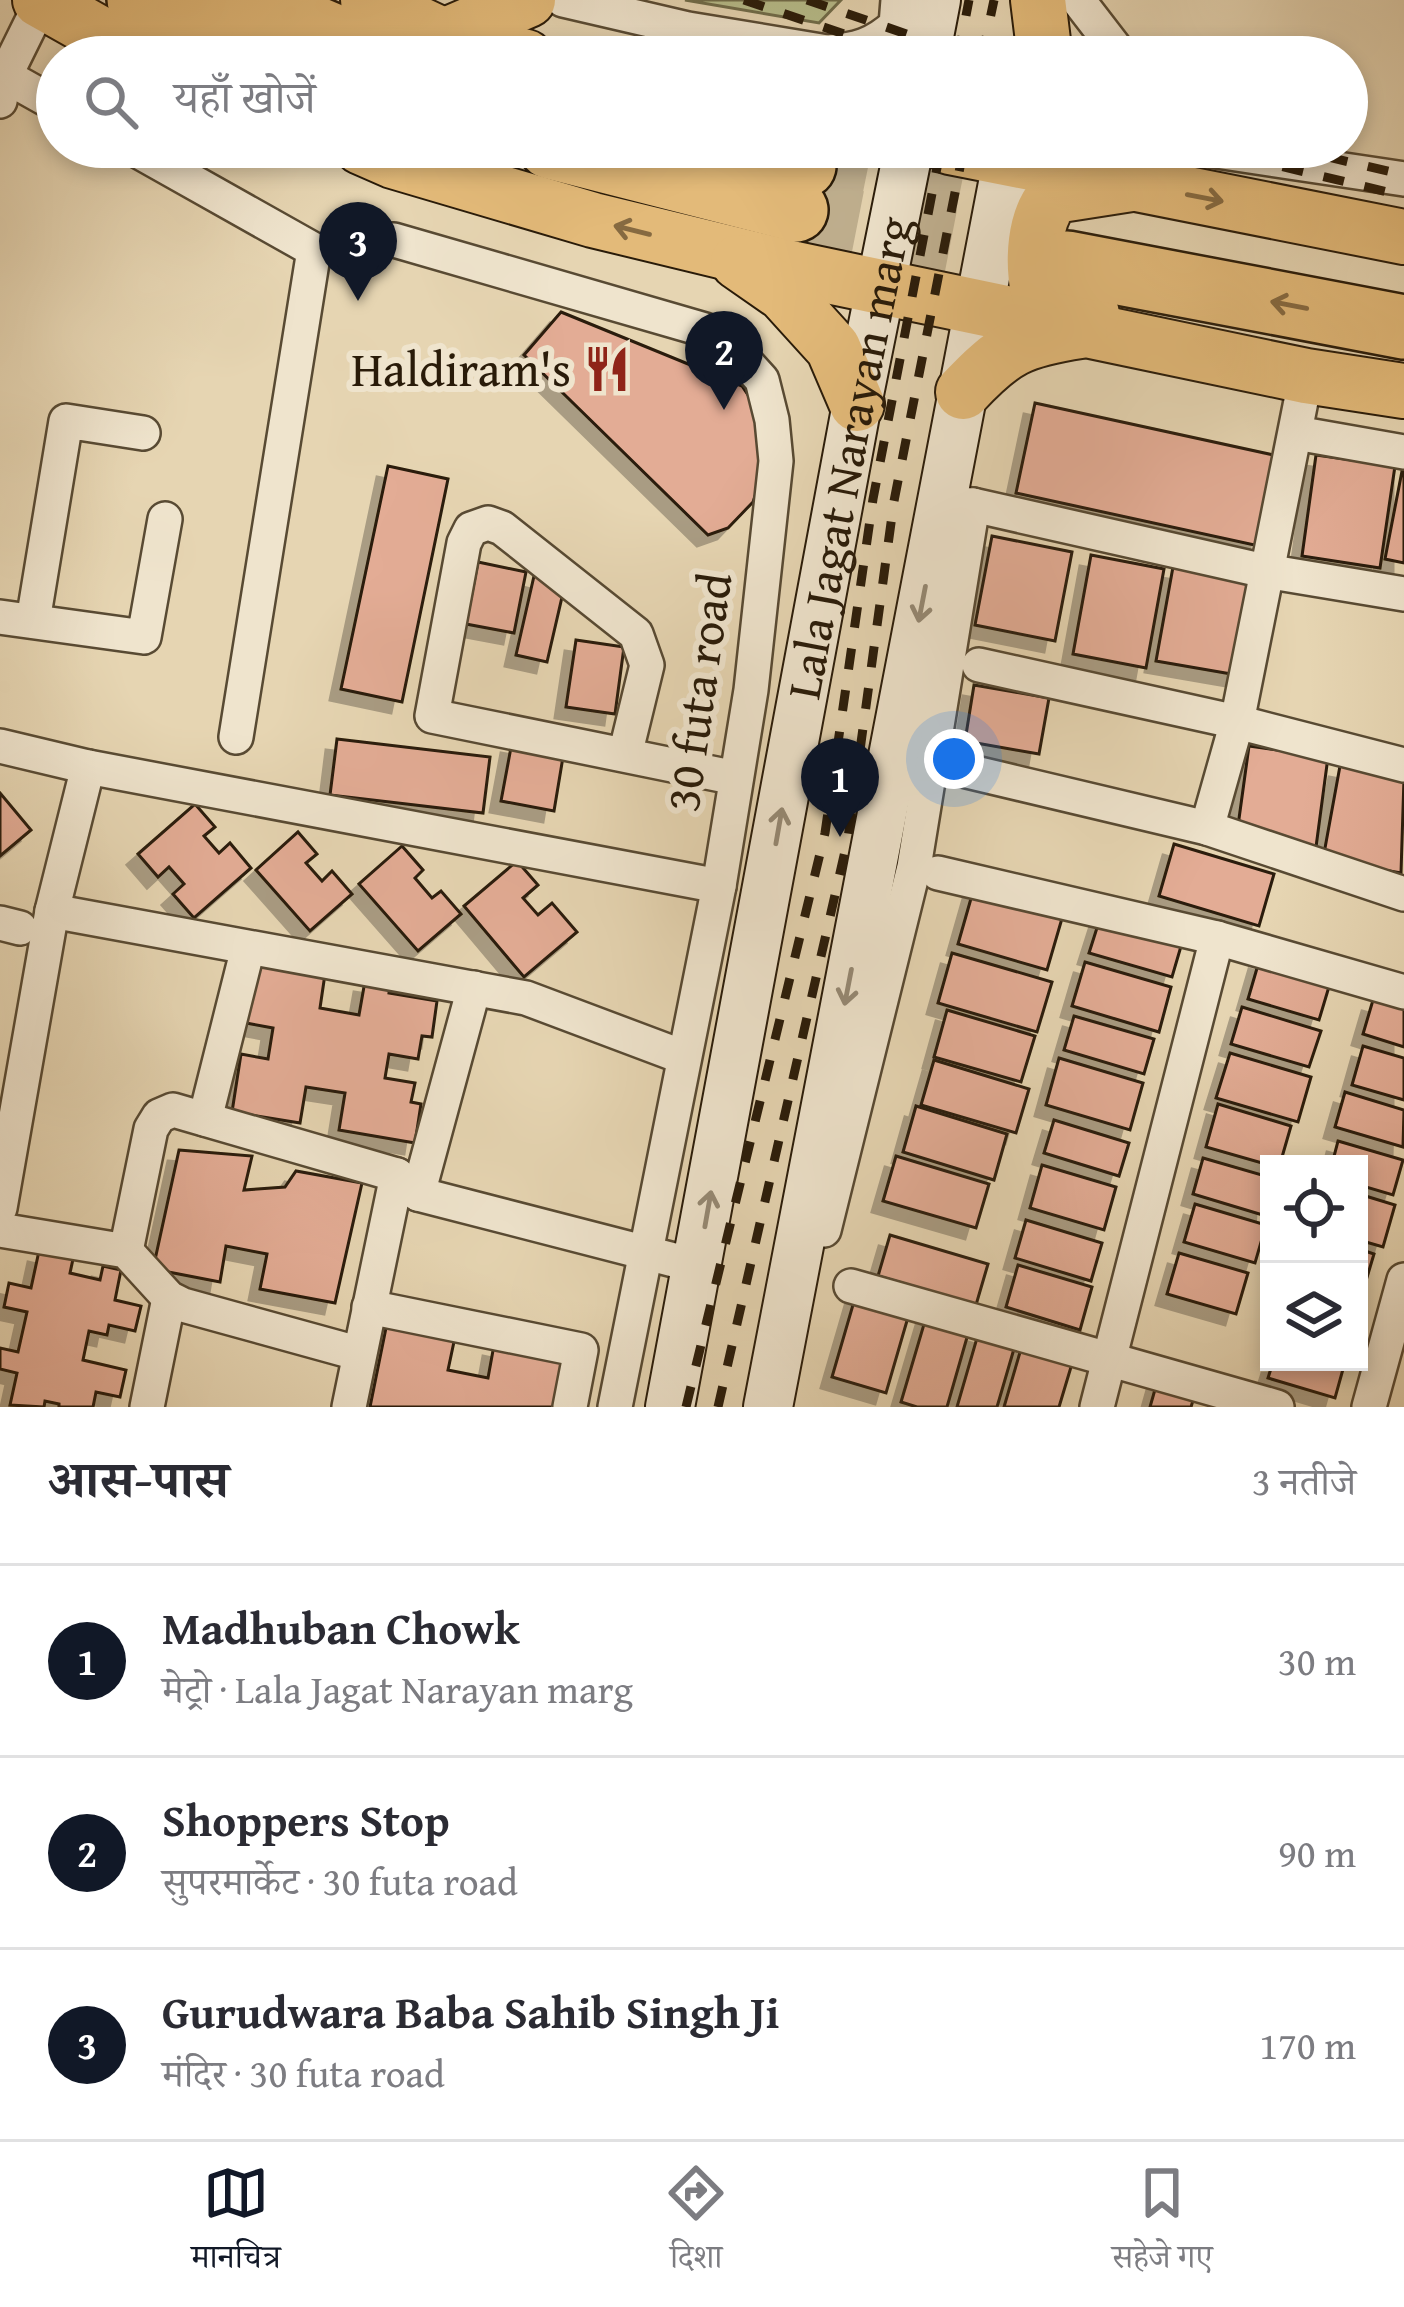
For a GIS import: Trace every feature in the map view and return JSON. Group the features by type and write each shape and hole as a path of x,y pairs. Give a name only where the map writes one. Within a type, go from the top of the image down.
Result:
{"highway":[{"path":"139,0 227,36"},
{"path":"248,0 333,36"},
{"path":"678,168 800,188 762,168"},
{"path":"1404,282 1071,242 1404,326"}],"main road":[{"path":"40,0 104,36"},
{"path":"368,0 444,36 528,0"},
{"path":"930,36 936,0"},
{"path":"1031,36 1038,0"},
{"path":"1038,0 1042,36"},
{"path":"417,168 593,220 725,252 1306,376 1404,391"},
{"name":"Lala Jagat Narayan marg","path":"670,1407 905,168"},
{"name":"Lala Jagat Narayan marg","path":"768,1407 957,504 962,392 1006,168"},
{"path":"1107,168 1047,203 1034,271 1038,291 1061,305 1137,326 1404,375"},
{"path":"1124,168 1404,237"},
{"path":"725,252 784,294 833,348 857,404"},
{"path":"962,392 995,358 1014,348 1034,338 1083,330"}],"street":[{"path":"36,97 2,83 40,0"},
{"path":"563,0 730,36"},
{"path":"884,36 896,25 898,0"},
{"path":"1078,0 1106,36"},
{"path":"168,168 314,250 236,737"},
{"path":"1330,168 1404,179"},
{"name":"30 futa road","path":"394,240 691,325 734,349 762,380 772,420 776,461 751,690 719,886 615,1407"},
{"path":"1207,828 1237,722 1306,376"},
{"path":"143,433 66,422 16,619 144,637 165,519"},
{"path":"1296,434 1404,452"},
{"path":"781,1407 914,867 957,504 1265,571 1404,593"},
{"path":"625,755 647,665 636,634 502,528 488,523 471,529 464,543 432,716 736,778"},
{"path":"980,665 1404,765"},
{"path":"0,746 88,767 719,886"},
{"path":"0,1208 52,910 88,767"},
{"path":"950,767 1207,828 1404,894"},
{"path":"938,873 1217,938 1404,992"},
{"path":"52,910 526,998 682,1058"},
{"path":"1096,1407 1217,938"},
{"path":"205,1119 248,948"},
{"path":"349,1407 369,1307 474,988"},
{"path":"127,1250 152,1129 160,1116 172,1110 645,1255 697,1266"},
{"path":"0,1230 127,1250 169,1298 204,1313 357,1353"},
{"path":"1369,1407 1404,1280"},
{"path":"851,1286 1276,1407"},
{"path":"147,1407 169,1298"},
{"path":"369,1307 580,1350 570,1407"}],"green space":[{"path":"685,0 841,0 819,23"}],"building":[{"path":"561,312 742,386 756,407 761,479 753,502 728,528 708,535 524,355"},
{"path":"1035,403 1278,456 1259,546 1016,493"},
{"path":"1316,455 1395,466 1380,568 1302,556"},
{"path":"388,466 448,479 402,702 341,689"},
{"path":"1404,466 1404,563 1385,559"},
{"path":"992,536 1072,552 1055,641 975,625"},
{"path":"1091,555 1164,569 1146,668 1073,654"},
{"path":"478,562 526,572 514,633 466,624"},
{"path":"1173,567 1253,581 1237,675 1156,661"},
{"path":"534,576 565,584 547,662 516,655"},
{"path":"576,640 624,647 615,714 566,707"},
{"path":"974,685 1049,698 1039,754 965,741"},
{"path":"337,739 490,757 483,813 330,795"},
{"path":"512,742 564,751 554,811 501,801"},
{"path":"1249,746 1328,757 1316,847 1238,826"},
{"path":"1340,766 1404,778 1401,873 1323,859"},
{"path":"0,793 31,830 0,856"},
{"path":"195,804 215,827 204,836 219,853 230,843 251,868 194,918 173,894 184,884 169,867 158,877 138,854"},
{"path":"298,832 317,854 306,863 322,881 332,871 352,894 310,931 256,870"},
{"path":"1174,844 1274,874 1259,926 1159,896"},
{"path":"402,846 423,870 415,878 432,898 441,891 461,914 418,951 359,884"},
{"path":"517,861 538,885 523,898 538,915 552,903 577,932 524,977 464,906"},
{"path":"974,888 1063,915 1047,970 958,944"},
{"path":"1102,912 1184,936 1172,977 1089,953"},
{"path":"952,953 1052,982 1037,1032 938,1003"},
{"path":"1260,958 1331,980 1319,1020 1248,999"},
{"path":"1085,962 1171,987 1159,1032 1072,1006"},
{"path":"256,963 325,974 320,1008 359,1015 365,981 390,985 389,993 437,1001 432,1037 422,1036 418,1059 389,1054 385,1078 415,1083 411,1102 421,1104 415,1143 339,1130 345,1093 306,1087 300,1123 232,1112 241,1054 268,1059 273,1028 246,1023"},
{"path":"1373,1000 1404,1009 1404,1047 1363,1034"},
{"path":"1242,1007 1321,1031 1309,1067 1231,1044"},
{"path":"947,1010 1035,1036 1021,1082 934,1057"},
{"path":"1074,1016 1154,1039 1144,1074 1064,1050"},
{"path":"1363,1046 1404,1058 1404,1100 1352,1085"},
{"path":"1230,1053 1311,1077 1298,1122 1216,1098"},
{"path":"1059,1058 1143,1083 1130,1130 1046,1105"},
{"path":"934,1060 1029,1089 1016,1133 921,1105"},
{"path":"1345,1092 1404,1110 1403,1147 1335,1127"},
{"path":"1218,1104 1291,1126 1283,1155 1260,1155 1260,1162 1206,1147"},
{"path":"916,1106 1007,1134 994,1180 903,1152"},
{"path":"1054,1120 1129,1143 1119,1176 1044,1153"},
{"path":"1338,1141 1403,1160 1393,1195 1368,1188 1368,1155 1334,1155"},
{"path":"179,1150 252,1156 244,1190 285,1187 296,1171 362,1183 335,1303 260,1289 267,1254 226,1246 220,1282 153,1269"},
{"path":"896,1156 989,1184 976,1228 883,1201"},
{"path":"1203,1158 1260,1174 1260,1214 1193,1194"},
{"path":"1042,1165 1116,1187 1104,1230 1030,1208"},
{"path":"1368,1197 1395,1205 1383,1247 1368,1243"},
{"path":"1195,1204 1260,1223 1255,1263 1184,1242"},
{"path":"1026,1220 1102,1243 1091,1281 1015,1258"},
{"path":"890,1235 988,1264 976,1305 878,1276"},
{"path":"39,1251 73,1259 70,1273 100,1280 103,1266 121,1270 115,1300 141,1306 135,1331 109,1325 107,1335 89,1331 83,1360 126,1370 120,1397 96,1392 93,1407 59,1407 45,1401 44,1407 10,1405 17,1373 0,1369 0,1348 18,1352 27,1312 4,1307 9,1283 31,1288"},
{"path":"1179,1253 1248,1273 1236,1314 1167,1294"},
{"path":"1018,1265 1092,1287 1080,1330 1006,1307"},
{"path":"857,1291 911,1307 886,1393 832,1377"},
{"path":"927,1314 970,1327 947,1407 901,1402"},
{"path":"387,1323 455,1337 448,1370 488,1378 494,1345 563,1360 553,1407 370,1407"},
{"path":"979,1331 1016,1342 997,1407 957,1407"},
{"path":"1023,1342 1074,1357 1059,1407 1004,1407"},
{"path":"1270,1371 1342,1371 1335,1398 1268,1378"},
{"path":"1158,1379 1196,1391 1191,1407 1150,1407"}],"tunnel":[{"path":"814,168 1075,221"},
{"path":"796,210 954,241"}],"railway":[{"path":"744,0 850,36"},
{"path":"807,0 912,36"},
{"path":"962,36 969,0"},
{"path":"986,36 994,0"},
{"path":"1368,166 1404,175"},
{"path":"686,1407 825,833 873,499 937,168"},
{"path":"718,1407 848,838 894,501 960,168"},
{"path":"1288,168 1404,196"}],"place":[{"name":"Gurudwara Baba Sahib Singh Ji","path":"358,301"},
{"name":"Haldiram's","path":"607,369"},
{"name":"Shoppers Stop","path":"724,410"},
{"name":"Madhuban Chowk","path":"840,837"}]}
